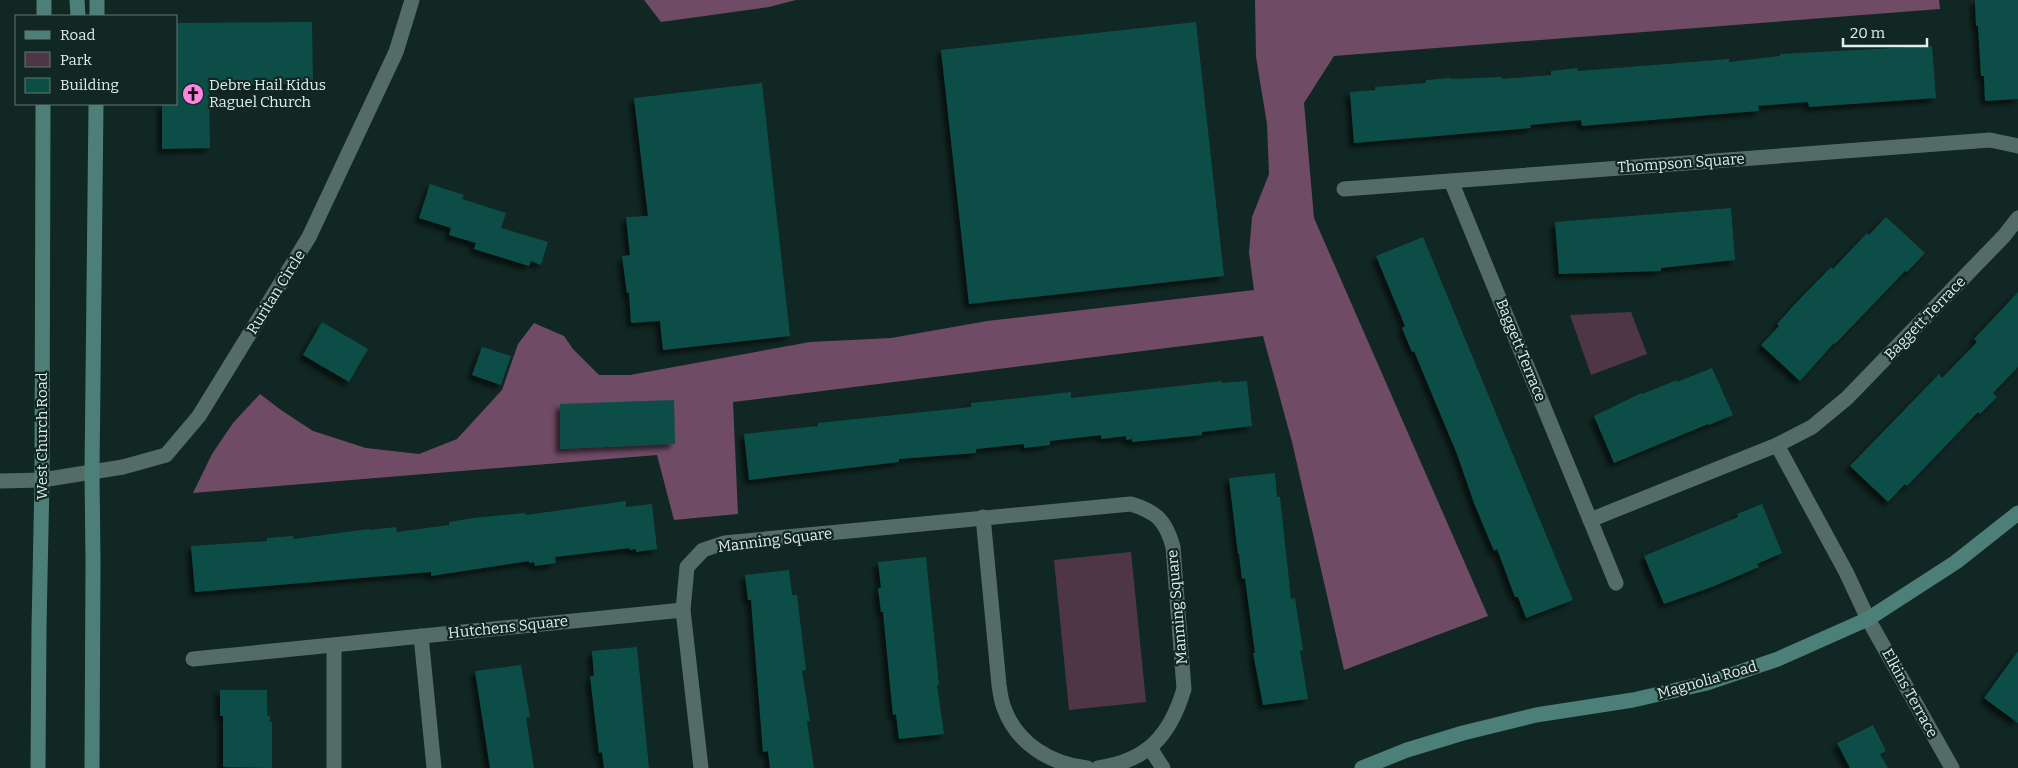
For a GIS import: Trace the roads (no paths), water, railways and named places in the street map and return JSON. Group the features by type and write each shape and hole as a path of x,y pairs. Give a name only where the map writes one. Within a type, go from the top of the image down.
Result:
{"main road":[{"path":"44,0 44,15"},
{"path":"77,0 78,15"},
{"path":"97,0 97,15"},
{"name":"West Church Road","path":"38,768 44,105"},
{"path":"90,105 96,130"},
{"path":"92,768 92,472 96,105"},
{"name":"Magnolia Road","path":"1362,768 1407,750 1463,733 1536,715 1633,700 1706,683 1778,659 1868,619 1956,562 2018,513"}],"street":[{"name":"Ruritan Circle","path":"0,481 42,480 123,468 166,455 199,416 309,237 396,52 412,0"},
{"name":"Thompson Square","path":"1344,190 1990,140 2018,146"},
{"name":"Baggett Terrace","path":"1451,181 1616,584"},
{"name":"Baggett Terrace","path":"1590,520 1777,445 1812,427 1847,398 2004,236 2018,218"},
{"path":"1777,445 1846,572 1868,619"},
{"name":"Manning Square","path":"701,768 682,610 687,567 703,550 724,543 1131,504 1148,510 1158,517 1168,531 1173,547 1184,689 1177,711 1166,731 1150,748 1116,765 1098,768"},
{"path":"983,518 999,685 1004,708 1015,728 1030,745 1049,758 1070,766 1087,768"},
{"name":"Hutchens Square","path":"193,659 682,610"},
{"name":"Elkins Terrace","path":"1868,619 1952,768"},
{"path":"421,636 434,768"},
{"path":"334,646 334,768"},
{"path":"1150,748 1163,768"}],"place":[{"name":"Debre Hail Kidus Raguel Church","path":"193,94"}]}
